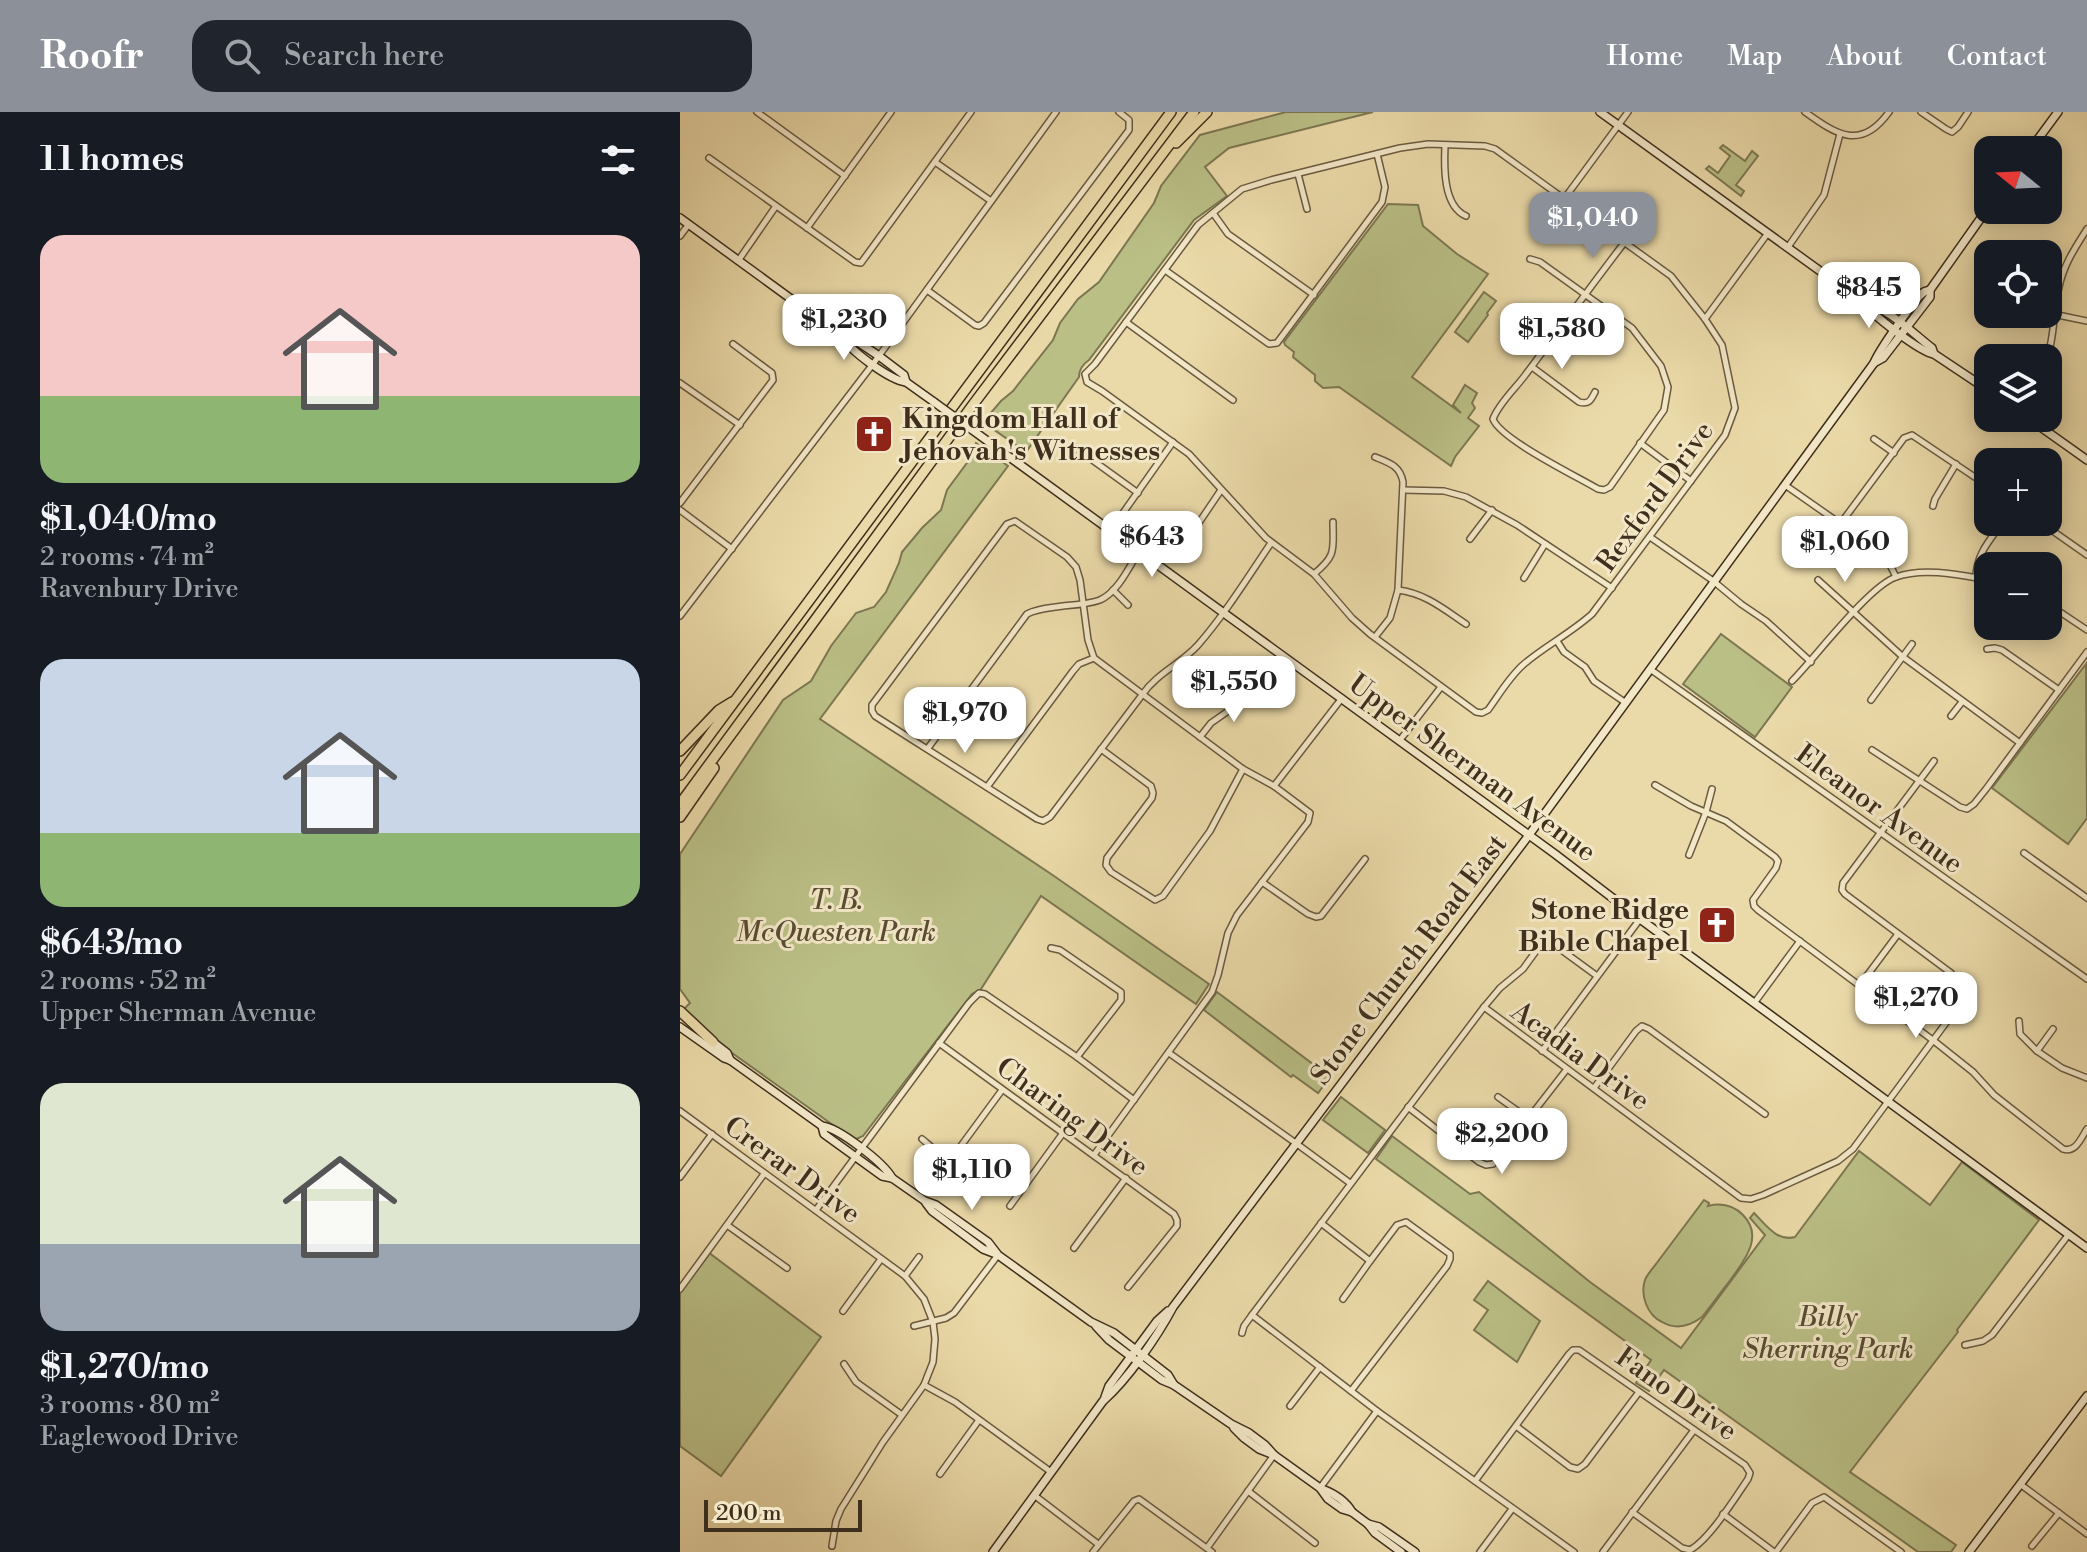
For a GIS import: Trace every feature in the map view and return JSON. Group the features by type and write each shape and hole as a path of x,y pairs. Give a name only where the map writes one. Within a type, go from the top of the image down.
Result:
{"highway":[{"path":"1143,151 1149,133 1164,112"},
{"path":"680,775 1171,112"},
{"path":"680,804 975,402 1194,112"},
{"path":"1164,152 1207,112"},
{"path":"680,817 769,690 775,675"},
{"path":"680,751 719,710 734,700"},
{"path":"680,1011 713,1042"}],"main road":[{"path":"1600,112 1863,302 1868,310 1932,348 1934,354 1974,381"},
{"path":"2040,136 2058,112"},
{"name":"Upper Sherman Avenue","path":"680,218 842,336 847,344 873,364 897,381 906,382 1400,740 2087,1248"},
{"name":"Stone Church Road East","path":"993,1552 1103,1401 1115,1390 1157,1321 1173,1307 1529,835 1874,363 1877,353 1930,297 1930,290 1977,224"},
{"name":"Upper Sherman Avenue","path":"842,336 852,338 879,356 904,375 906,382"},
{"path":"2048,432 2087,460"},
{"path":"680,1018 727,1053 730,1060"},
{"path":"680,1027 822,1126 830,1127 860,1148 888,1170 892,1178"},
{"path":"822,1126 824,1134 882,1176 892,1178 936,1205 988,1242 998,1255 1091,1322 1114,1333 1162,1380 1257,1439 1320,1488 1347,1503 1352,1512 1375,1533 1401,1552"},
{"path":"1969,1552 2087,1396"},
{"path":"1368,1524 1379,1527 1415,1552"}],"street":[{"path":"757,112 845,176"},
{"path":"807,228 891,112"},
{"path":"709,158 855,262 861,263 971,112"},
{"path":"680,616 879,356 1056,112"},
{"path":"927,290 975,325 984,324 1129,130 1129,120 1119,112"},
{"path":"1564,199 1628,112"},
{"path":"1805,112 1828,129 1840,134 1858,135 1879,125 1889,112"},
{"path":"1921,112 1952,132 1968,112"},
{"path":"1787,247 1824,195 1840,134"},
{"name":"Rexford Drive","path":"1416,145 1485,146 1495,149 1564,199 1671,276 1722,345 1735,408 1725,435 1592,614 1524,664 1488,710 1482,713 1441,687 1352,618 1314,574 1271,543 1189,454 1087,382 1085,374 1198,225 1251,185 1416,145"},
{"path":"1445,145 1447,187 1454,207 1466,216"},
{"path":"1165,270 1271,345 1279,342 1382,202 1385,187 1377,154"},
{"path":"935,162 991,201"},
{"path":"1298,174 1307,209"},
{"path":"738,261 776,206"},
{"path":"1213,213 1228,234 1314,295"},
{"path":"680,236 689,224"},
{"path":"2062,277 2073,248 2087,230"},
{"path":"1705,319 1768,233"},
{"path":"1530,259 1540,262 1585,295 1632,328 1664,372 1668,398 1664,410 1610,487 1604,490 1519,444 1497,427 1493,419 1495,414 1532,367 1585,295 1624,243"},
{"path":"2062,316 2087,321"},
{"path":"1126,322 1233,400"},
{"path":"680,503 774,377 733,344"},
{"path":"1532,367 1579,402 1589,402 1595,392"},
{"path":"680,383 740,425"},
{"path":"1841,523 1904,438 1912,435 1974,476"},
{"path":"1874,439 1894,453"},
{"path":"1111,530 1173,442"},
{"path":"1640,443 1691,481"},
{"path":"1073,446 1138,493"},
{"path":"1375,457 1396,466 1401,474 1403,490 1398,590 1390,618 1375,637"},
{"path":"1933,506 1956,464"},
{"path":"1785,485 1878,550 1896,577"},
{"path":"1192,533 1221,490"},
{"path":"1403,490 1444,491 1466,497 1492,510 1612,588"},
{"path":"680,510 732,549"},
{"path":"1470,539 1492,510"},
{"path":"1094,1155 1212,992 1228,933 1237,915 1308,822 1310,813 1274,786 1243,769 1142,695 1094,658 1076,567 1017,521 1008,522 872,705 875,716 1037,819 1045,820 1050,817 1101,749 1142,695 1155,678 1199,644 1271,543"},
{"path":"1314,574 1333,551 1333,522"},
{"path":"2060,536 2087,555"},
{"path":"1650,537 1766,621 1811,662"},
{"path":"1524,578 1545,544"},
{"path":"928,748 1027,614 1038,609 1083,604 1105,597 1139,551"},
{"path":"1792,681 1873,593 1896,577 1924,572 1974,578"},
{"path":"1818,580 1903,657 2020,743"},
{"path":"1113,590 1128,605"},
{"path":"1398,590 1411,591 1424,597 1466,624"},
{"path":"2062,613 2087,630"},
{"path":"1557,641 1564,652 1585,667 1594,681 1626,703"},
{"path":"1871,700 1912,644"},
{"path":"1987,649 2002,650 2059,690"},
{"path":"1872,750 1967,809 1974,804 2087,652"},
{"path":"987,787 1071,673 1079,664 1094,658"},
{"name":"Eleanor Avenue","path":"1650,669 2087,979"},
{"path":"1400,740 1441,687"},
{"path":"1200,737 1211,723 1251,695"},
{"path":"1274,786 1342,698"},
{"path":"1951,716 1962,702"},
{"path":"1101,749 1153,788 1153,795 1105,864 1111,872 1155,900 1163,896 1210,831 1243,769"},
{"path":"1887,1102 1951,1016 1959,990 1956,979 1842,890 1843,883 1934,761"},
{"path":"1655,785 1691,806 1726,821 1775,857 1778,861 1776,868 1753,900 1754,906 1934,1041 1973,1072 1994,1095 2063,1149 2074,1149 2087,1129"},
{"path":"1689,855 1712,789"},
{"path":"2024,853 2087,898"},
{"path":"1262,882 1308,914 1321,916 1365,859"},
{"path":"1542,1051 1640,919"},
{"path":"1860,985 1898,934"},
{"path":"1755,1002 1800,941"},
{"path":"1484,1007 1544,944 1556,946 1597,976"},
{"path":"1051,948 1060,950 1121,992 1121,1000 1077,1057"},
{"path":"816,1210 970,1001 980,993 1077,1057 1134,1100"},
{"name":"Acadia Drive","path":"1242,1333 1252,1315 1484,1007 1745,1199 1763,1195 1845,1156 1859,1142 1887,1102"},
{"path":"2019,1021 2020,1034 2037,1051 2062,1068 2087,1078"},
{"path":"1594,1088 1642,1026 1765,1114"},
{"path":"2037,1051 2053,1029"},
{"name":"Charing Drive","path":"939,1043 1174,1214 1177,1226 1128,1287"},
{"path":"1169,1053 1350,1183"},
{"path":"1408,1107 1486,1165 1493,1164 1567,1069"},
{"path":"922,1139 941,1154 955,1154 1002,1090"},
{"path":"1498,1097 1529,1119"},
{"name":"Crerar Drive","path":"680,1111 905,1276 924,1299 933,1322 935,1349 924,1385 841,1509 832,1546"},
{"path":"1010,1206 1063,1133"},
{"path":"680,1177 712,1134"},
{"path":"680,1289 764,1174"},
{"path":"1074,1248 1126,1178"},
{"path":"1343,1299 1397,1225 1406,1222 1450,1254 1447,1266 1351,1391"},
{"path":"1321,1223 1370,1261"},
{"path":"727,1225 787,1268"},
{"path":"1965,1345 1983,1341 1992,1335 2069,1234"},
{"path":"914,1326 954,1313 998,1255"},
{"path":"905,1276 919,1257"},
{"path":"843,1311 881,1259"},
{"path":"1252,1315 1377,1411 1574,1552"},
{"name":"Fano Drive","path":"1475,1481 1569,1354 1579,1350 1745,1465 1750,1473 1723,1514 1697,1546 1690,1550 1682,1548 1632,1512"},
{"path":"844,1364 856,1382 902,1415"},
{"path":"1290,1406 1320,1367"},
{"path":"924,1385 955,1402 1051,1472"},
{"path":"1516,1426 1570,1467 1578,1469 1639,1392"},
{"path":"1320,1488 1377,1411"},
{"path":"940,1474 979,1420"},
{"path":"1603,1552 1694,1430"},
{"path":"1093,1552 1134,1501 1139,1499 1210,1550 1274,1455"},
{"path":"2020,1484 2087,1534"},
{"path":"1248,1491 1315,1543"},
{"path":"1034,1495 1098,1544"},
{"path":"1723,1514 1775,1552 1812,1503 1824,1497 1901,1552"},
{"path":"1480,1552 1512,1509"},
{"path":"2032,1546 2059,1513"}],"green space":[{"path":"1286,112 1373,112 1229,148 1205,167 1227,196 1194,220 1082,367 1079,377 1026,452 983,422 1013,391 1053,340 1060,323 1078,299 1099,282 1154,203 1161,186 1200,135"},
{"path":"1723,145 1745,161 1752,151 1758,156 1736,185 1744,191 1741,196 1706,169 1709,166 1718,173 1730,156 1720,148"},
{"path":"1388,204 1418,205 1423,226 1488,274 1412,377 1461,413 1453,405 1465,385 1477,393 1472,403 1475,408 1468,418 1479,426 1451,466 1339,387 1323,388 1315,381 1315,375 1293,357 1294,352 1284,342"},
{"path":"1484,292 1496,301 1468,342 1455,332"},
{"name":"T. B. McQuesten Park","path":"976,443 1008,466 820,719 1209,984 1196,1004 1041,896 981,989 972,994 863,1136 854,1140 725,1048 683,1010 690,1003 680,989 680,854 783,700 811,681 831,646 856,613 874,607 886,592 902,552 941,510 947,490 972,456"},
{"path":"1721,634 1792,687 1755,737 1683,684"},
{"path":"2086,664 2087,818 2068,844 1992,788"},
{"path":"1217,992 1330,1077 1318,1093 1293,1075 1291,1077 1204,1010"},
{"path":"1341,1097 1385,1130 1368,1153 1323,1120"},
{"name":"Billy Sherring Park","path":"1392,1136 1470,1194 1479,1192 1590,1282 1681,1348 1765,1235 1750,1218 1754,1213 1777,1235 1795,1237 1859,1151 1930,1205 1962,1162 2039,1220 1850,1472 1956,1545 1951,1552 1918,1552 1664,1370 1649,1391 1636,1383 1651,1360 1376,1159"},
{"path":"1704,1200 1709,1203 1708,1206 1726,1206 1743,1215 1752,1232 1750,1249 1702,1317 1683,1326 1672,1326 1657,1319 1649,1310 1643,1292 1645,1280"},
{"path":"708,1252 821,1337 721,1476 680,1446 680,1289"},
{"path":"1488,1281 1540,1321 1517,1362 1474,1330 1488,1310 1474,1300"}],"place":[{"name":"Kingdom Hall of Jehovah's Witnesses","path":"874,434"},
{"name":"Stone Ridge Bible Chapel","path":"1717,925"}]}
